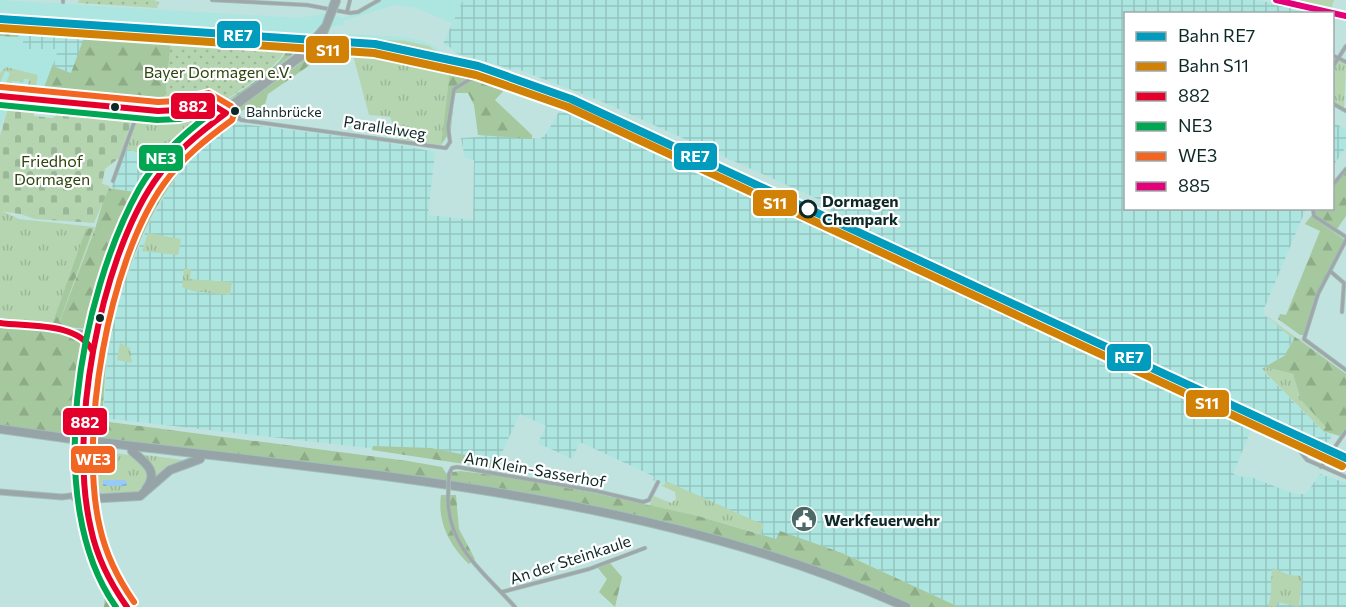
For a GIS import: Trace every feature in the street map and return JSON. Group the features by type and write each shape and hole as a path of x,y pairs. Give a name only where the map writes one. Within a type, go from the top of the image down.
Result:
{"highway":[{"path":"0,429 28,436 464,489 607,514 748,550 844,582 906,607"},
{"path":"0,434 18,434"},
{"path":"92,444 464,494 633,524 748,555 894,607"},
{"path":"96,497 132,495 147,488 151,476 150,467 132,451"},
{"path":"86,496 140,496 170,470 200,459"},
{"path":"85,482 96,497"},
{"path":"87,511 96,497"}],"main road":[{"path":"88,394 99,321 117,252 145,191 170,156 210,119 237,105 303,53 325,25 336,0"},
{"path":"1276,0 1328,12"},
{"path":"127,607 104,567 87,511 85,482 92,350 121,253 147,193 184,146 224,111 303,53"},
{"path":"84,334 99,321"},
{"path":"0,323 62,330 96,337"},
{"path":"84,334 92,350"},
{"path":"72,497 85,482"},
{"path":"0,492 86,496"},
{"path":"72,497 87,511"}],"street":[{"path":"212,0 301,2 347,12 358,12 379,0"},
{"path":"347,12 350,0"},
{"path":"1334,65 1346,46"},
{"path":"1334,57 1346,62"},
{"name":"Parallelweg","path":"210,102 241,120 446,148 450,142 448,127 452,93 474,76 481,74 501,80 557,101 1289,437 1307,460 1346,477"},
{"path":"0,96 139,110 171,111 210,102 214,111 210,119"},
{"path":"237,105 234,112 241,120"},
{"path":"112,181 139,110"},
{"path":"1334,184 1346,169"},
{"path":"1312,210 1346,238 1318,294 1304,339 1346,370"},
{"path":"1330,271 1344,283 1342,312"},
{"path":"1321,467 1346,431"},
{"name":"Am Klein-Sasserhof","path":"515,607 459,545 450,520 448,500 449,474 452,468 585,489 644,502 649,500 658,482"},
{"name":"An der Steinkaule","path":"502,592 589,569 645,548"}],"shaded area":[{"path":"0,0 298,18 329,13 342,18 365,11 383,0 463,0 452,23 414,7 394,5 343,21 344,25 314,29 313,32 402,37 423,41 436,47 443,55 547,88 690,153 688,156 532,86 442,59 347,44 0,22","holes":["313,35 406,41 429,46 440,54 374,43 313,38"]},
{"path":"463,0 1253,0 1314,10 1313,12 1124,12 1124,210 1306,210 1263,311 1264,315 1293,339 1284,356 1262,370 1323,431 1332,435 1327,446 831,219 831,205 603,102 515,68 514,70 455,53 443,44"},
{"path":"21,27 87,32 71,73 53,66 58,49 23,49 23,36 19,34"},
{"path":"19,34 24,35 24,49 59,49 40,98 7,95 4,100 10,101 0,128 0,36 18,37"},
{"path":"563,105 823,225 821,230 1253,425 1233,474 1251,477 1294,494 1306,494 1320,474 1346,483 1346,607 959,607 842,553 780,532 776,540 760,534 763,525 666,482 664,485 653,480 654,477 651,475 580,442 572,459 538,443 546,426 520,414 496,465 456,458 103,418 108,344 125,281 149,223 170,186 193,157 229,125 233,123 379,141 435,152 428,215 473,220 474,160 465,158 461,138 477,137 483,134 540,139 546,134"},
{"path":"1334,123 1346,130 1346,147 1334,165"},
{"path":"127,149 160,160 139,193 111,188"}],"green space":[{"path":"79,0 154,0 159,2 157,8 78,3"},
{"path":"1288,0 1334,0 1331,10"},
{"path":"0,22 308,42 254,85 222,104 274,67 287,51 286,47 172,39 164,109 157,109 40,98 54,61 53,66 71,73 86,32 22,27 18,37 0,36"},
{"path":"209,29 406,41 429,46 442,55 374,43"},
{"name":"Bayer Dormagen e.V.","path":"171,39 286,47 283,54 269,69 223,102 193,93 192,101 187,100 186,104 164,108"},
{"path":"320,43 372,45 425,54 478,68 531,86 583,108 730,176 729,179 571,106 515,83 483,73 468,78 453,62 441,145 398,139 390,117 369,115 351,48 329,46 324,51"},
{"path":"320,43 324,51 320,58 268,94 263,111 247,108 238,113 238,109 299,64"},
{"path":"1338,61 1346,64 1344,108 1334,102 1334,69"},
{"path":"451,64 508,86 495,100 532,135 532,139 478,135 474,105 468,93 454,93 451,130 441,145"},
{"path":"6,67 38,75 35,90 35,86 28,86 29,79 24,79 24,82 12,81 11,88 4,88 10,73 5,71 0,83 0,73"},
{"name":"Friedhof Dormagen","path":"10,101 35,103 34,116 52,118 60,113 62,105 135,112 119,158 105,169 102,184 110,186 94,223 35,219 0,211 0,135"},
{"path":"204,106 211,109 211,114 183,134 160,160 127,149 139,114 173,116"},
{"path":"227,120 228,124 204,144 185,166 154,213 141,238 112,322 95,317 87,329 58,326 95,229 107,188 149,194 179,155 221,121"},
{"path":"1346,172 1346,216 1337,229 1317,216 1314,211 1334,210 1334,186"},
{"path":"0,210 19,219 95,227 58,326 0,318"},
{"path":"1311,216 1345,240 1320,288 1304,335 1300,335 1278,319 1280,314 1286,315 1320,231 1305,224"},
{"path":"93,228 58,325 52,325 86,229"},
{"path":"148,233 181,239 178,255 142,251"},
{"path":"184,268 191,269 190,279 232,282 230,295 192,291 182,287"},
{"path":"1264,314 1297,338 1293,339"},
{"path":"0,326 67,333 82,338 88,350 81,437 0,425"},
{"path":"1295,337 1346,374 1346,428 1340,436 1323,431 1326,427 1301,400 1293,374 1265,367 1284,356"},
{"path":"120,343 130,348 132,363 117,360"},
{"path":"107,344 102,421 408,461 442,467 450,479 452,472 460,471 511,477 698,516 776,539 780,531 842,553 959,607 912,607 885,595 677,527 295,461 89,438 97,357"},
{"path":"1265,367 1293,374 1301,400 1327,427 1323,431 1262,369"},
{"path":"373,446 431,448 496,461 500,457 497,469 372,450"},
{"path":"89,449 135,456 150,476 142,490 132,493 98,493 90,486"},
{"path":"138,454 191,461 152,480"},
{"path":"666,481 764,525 760,534 698,516 649,506 654,496 671,503 676,499 675,492 660,485 664,485"},
{"path":"441,495 456,495 459,529 475,559 469,564 446,533 441,515"},
{"path":"610,563 622,577 615,607 599,592 607,579 598,568"},
{"path":"1273,568 1289,575 1302,576 1299,607 1278,602 1275,607 1267,607"},
{"path":"106,582 122,607 104,607"}],"water":[{"path":"103,480 126,480 127,486 103,486"}],"rail line":[{"name":"RE7","path":"0,19 375,44 478,66 571,99 1346,458"},
{"name":"S11","path":"0,28 374,53 476,75 568,107 1342,466"}],"transit line":[{"name":"885","path":"1276,0 1328,12"},
{"name":"885","path":"1334,13 1346,16"},
{"name":"WE3","path":"1,87 158,102 177,101 209,93 231,106 235,111 232,120 194,150 170,176 144,218 127,259 113,304 103,351 96,400 93,447 94,490 100,528 109,557 134,602"},
{"name":"882","path":"0,96 158,111 178,110 208,102 226,113 178,153 154,182 135,216 118,257 104,302 93,350 86,399 83,446 85,490 97,550 110,579 127,607"},
{"name":"NE3","path":"0,105 157,120 179,119 207,112 210,114 170,148 139,189 118,233 100,284 86,340 77,398 75,457 80,512 93,563 116,607"},
{"name":"882","path":"0,323 64,330 85,341 92,350"}],"place":[{"name":"Bahnbrücke","path":"235,111"},
{"name":"Dormagen Chempark","path":"808,209"},
{"name":"Werkfeuerwehr","path":"804,519"}]}
